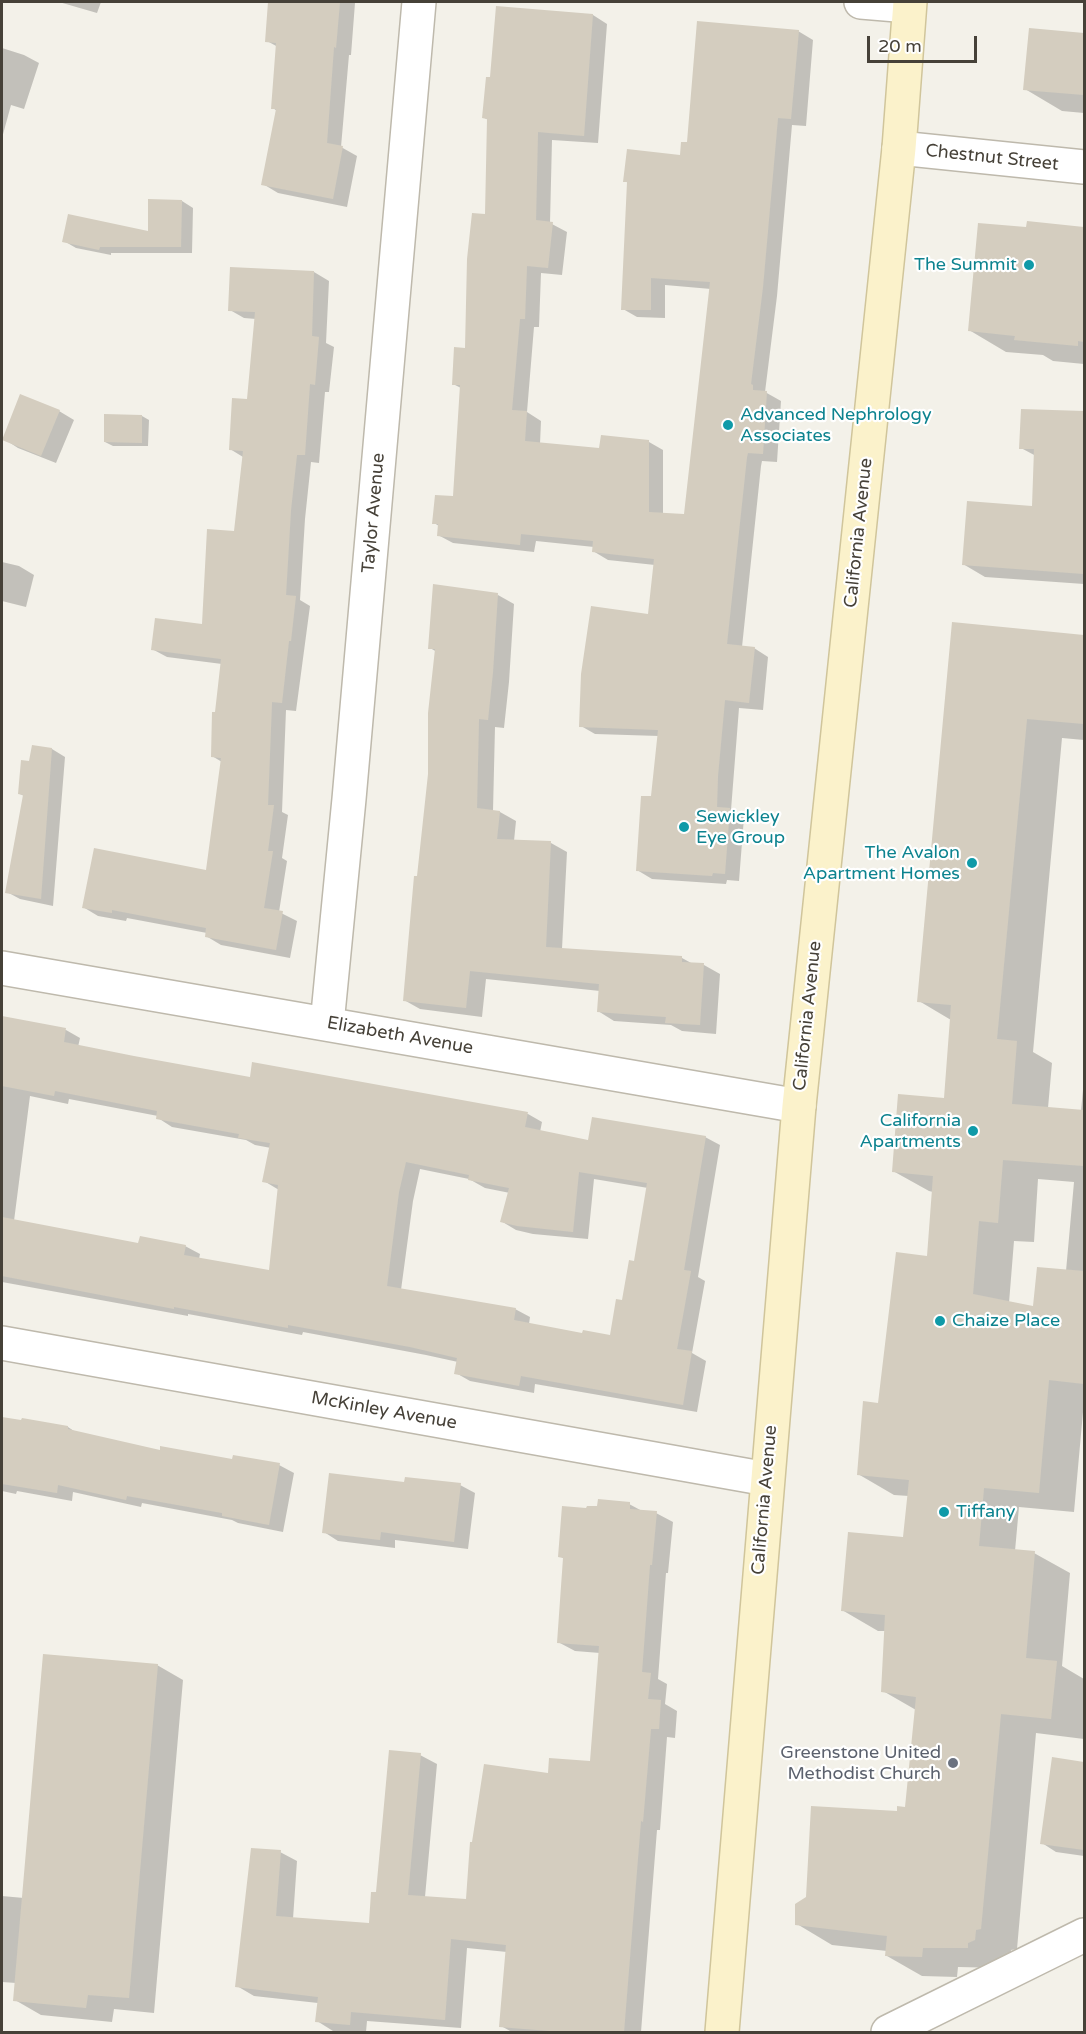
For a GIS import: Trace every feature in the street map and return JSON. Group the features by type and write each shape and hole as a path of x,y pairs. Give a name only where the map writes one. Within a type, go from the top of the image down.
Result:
{"street":[{"name":"Taylor Avenue","path":"327,1024 349,800 419,2"},
{"path":"861,2 910,4"},
{"name":"California Avenue","path":"722,2032 799,1106 899,148 910,4"},
{"name":"Chestnut Street","path":"899,148 1084,167"},
{"name":"Elizabeth Avenue","path":"2,968 799,1106"},
{"name":"McKinley Avenue","path":"2,1343 767,1479"},
{"path":"888,2032 1084,1935"}],"building":[{"path":"268,2 340,2 336,48 334,47 327,143 343,146 333,199 261,185 276,109 271,109 276,43 265,42"},
{"path":"496,6 593,14 584,136 538,132 536,220 553,222 548,268 527,266 525,319 520,319 512,410 527,411 525,441 599,448 601,435 649,440 649,512 684,514 710,282 651,278 651,310 621,310 627,182 623,182 627,149 680,155 681,142 687,142 697,21 799,30 791,119 778,118 763,287 751,384 753,390 767,391 763,454 748,453 747,457 727,644 755,647 749,703 725,700 717,807 730,808 725,874 713,873 712,876 636,871 641,796 651,796 658,730 579,727 581,674 591,606 648,614 654,559 592,552 593,541 521,534 520,545 437,536 438,524 432,524 435,495 453,496 460,385 452,385 454,347 465,348 467,259 472,213 485,214 487,119 482,118 486,77 490,77"},
{"path":"1029,28 1084,33 1084,95 1023,90"},
{"path":"148,199 182,200 181,247 100,247 99,250 62,242 68,214 148,231"},
{"name":"The Summit","path":"1027,221 1084,227 1084,342 1078,341 1078,346 1014,340 1015,336 968,331 978,223 1026,227"},
{"path":"230,267 314,271 312,336 319,337 315,385 310,384 305,455 297,455 291,510 286,595 296,596 291,641 289,641 282,703 272,702 268,805 274,805 268,851 273,851 264,908 283,911 276,950 205,937 206,928 112,910 112,913 82,908 94,848 206,870 221,758 211,757 212,712 215,712 221,659 151,650 155,618 202,624 207,529 234,531 243,451 229,450 232,398 247,399 255,312 228,311"},
{"path":"20,394 60,410 41,456 2,440"},
{"path":"1021,409 1084,411 1084,574 962,565 967,501 1032,506 1034,449 1019,449"},
{"path":"104,414 142,415 142,443 104,442"},
{"path":"433,584 498,593 488,720 479,719 477,808 500,811 497,839 551,841 546,947 682,956 682,962 704,963 700,1025 665,1023 666,1017 597,1012 599,984 470,971 466,1008 403,1001 414,876 417,876 428,774 428,713 435,649 428,649"},
{"path":"952,622 1084,635 1084,724 1027,719 997,1039 1017,1041 1012,1104 1084,1110 1084,1166 1003,1160 998,1223 979,1221 973,1294 1033,1306 1037,1267 1084,1271 1084,1384 1049,1380 1039,1493 984,1488 979,1546 1035,1551 1026,1658 1057,1661 1051,1719 1001,1714 981,1929 976,1930 975,1940 968,1943 968,1948 923,1948 922,1957 885,1956 887,1936 795,1925 795,1904 806,1897 811,1806 897,1811 897,1806 905,1807 916,1697 881,1692 885,1615 841,1611 848,1532 903,1537 909,1480 857,1475 863,1401 878,1403 896,1252 927,1256 933,1176 892,1172 898,1094 944,1098 951,1005 917,1002"},
{"path":"32,745 52,748 41,899 5,893 23,795 18,794 21,760 29,761"},
{"path":"2,1016 66,1028 64,1042 134,1056 250,1077 252,1062 528,1112 525,1127 588,1140 592,1117 706,1136 684,1270 691,1271 677,1349 692,1351 683,1405 521,1376 519,1386 454,1374 457,1358 410,1347 288,1325 288,1328 174,1307 174,1309 2,1276 2,1217 138,1243 140,1236 186,1245 184,1255 269,1270 278,1185 262,1182 270,1143 238,1138 239,1134 156,1119 157,1111 55,1091 54,1096 2,1086","holes":["406,1162 469,1175 468,1180 509,1188 500,1222 573,1232 579,1172 647,1183 634,1261 629,1260 622,1300 616,1299 610,1335 583,1330 582,1333 514,1320 516,1308 387,1286 399,1192"]},
{"path":"2,1417 68,1426 68,1429 160,1450 160,1446 232,1459 233,1455 280,1463 269,1525 222,1516 222,1513 127,1496 126,1500 58,1485 57,1493 2,1484"},
{"path":"329,1473 404,1482 405,1477 461,1483 454,1542 381,1532 380,1540 322,1533"},
{"path":"598,1499 630,1502 630,1509 657,1511 652,1565 650,1565 642,1672 651,1673 648,1699 661,1700 659,1729 651,1729 624,2032 563,2032 499,2027 506,1945 451,1939 445,2020 351,2012 350,2025 315,2022 318,1997 235,1987 251,1848 281,1850 276,1916 369,1923 371,1892 376,1892 389,1750 421,1753 408,1895 466,1899 470,1842 472,1842 484,1764 548,1773 549,1758 590,1761 599,1646 557,1643 563,1558 558,1557 562,1506 586,1508 597,1506"},
{"path":"43,1654 158,1664 129,1998 88,1995 86,2008 13,2001"},
{"path":"1052,1757 1084,1762 1084,1850 1040,1844"}],"place":[{"name":"The Summit","path":"1029,265"},
{"name":"Advanced Nephrology Associates","path":"728,425"},
{"name":"Sewickley Eye Group","path":"684,827"},
{"name":"The Avalon Apartment Homes","path":"972,863"},
{"name":"California Apartments","path":"973,1131"},
{"name":"Chaize Place","path":"940,1321"},
{"name":"Tiffany","path":"944,1512"},
{"name":"Greenstone United Methodist Church","path":"953,1763"}]}
